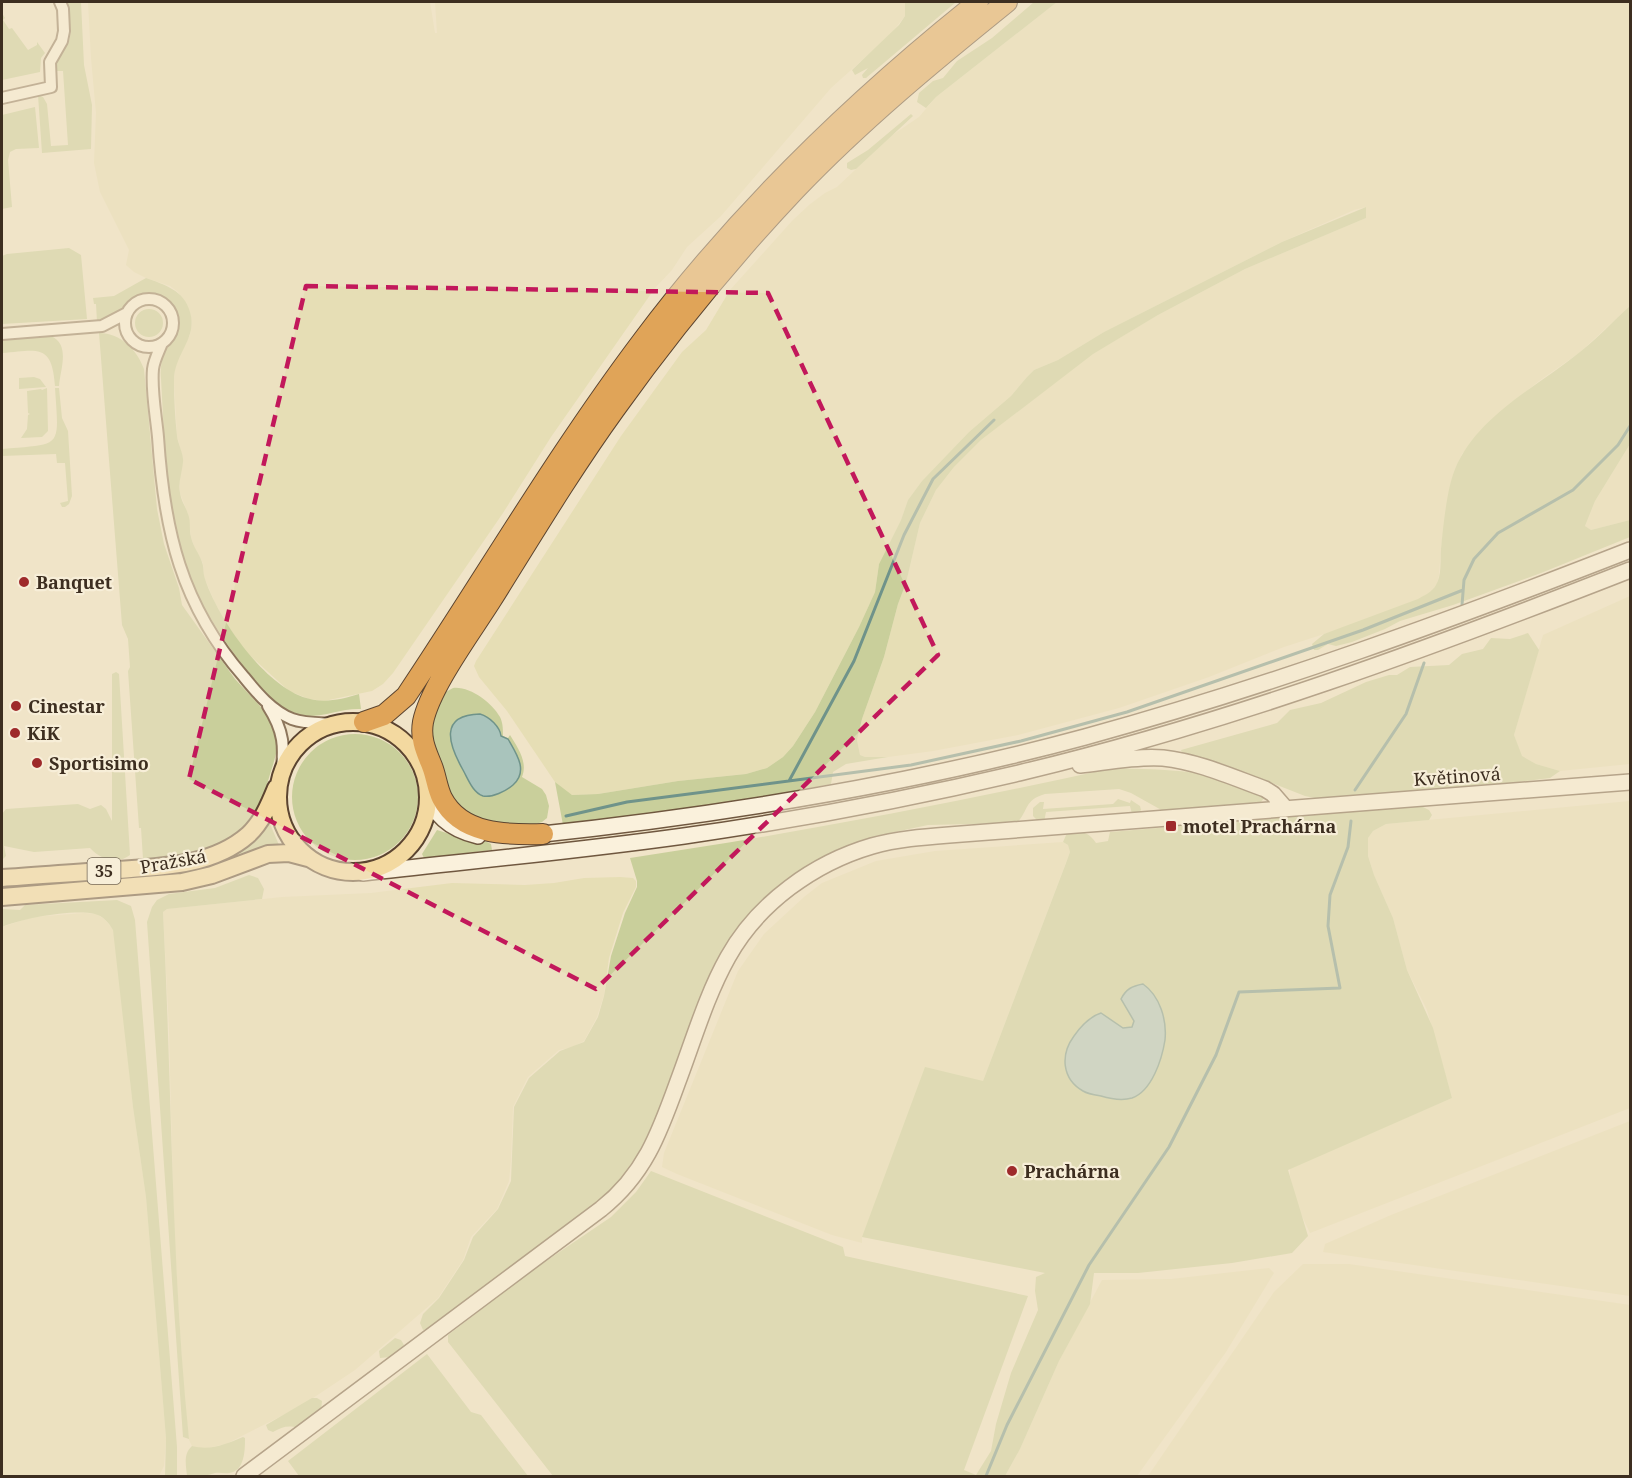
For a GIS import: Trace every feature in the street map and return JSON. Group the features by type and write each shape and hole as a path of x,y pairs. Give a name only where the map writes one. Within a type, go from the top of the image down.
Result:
{"highway":[{"path":"364,722 384,714 406,696 595,407 643,340 690,281 769,191 820,139 926,44 978,2"},
{"path":"418,759 411,740 413,723 537,527 655,354 712,283 797,188 854,132 921,72 1007,2"},
{"path":"444,675 427,708 422,732 425,750 443,800 457,816 478,828 512,834 543,834"}],"main road":[{"path":"1630,550 1499,601 1231,694 1083,738 893,782 754,807 650,822 495,838 466,832 441,819 432,806 424,772 406,743 392,732 378,725 364,722 337,724 321,730 304,741 291,756 281,776 278,799 284,825 295,844 311,860 339,872 363,873 712,832 851,808 1021,772 1164,734 1327,682 1510,617 1630,570"},
{"path":"1021,772 1121,760 1162,758 1192,764 1265,789 1273,794 1286,809"},
{"name":"Pražská","path":"2,878 174,865 206,857 235,844 257,825 281,776"},
{"name":"Květinová","path":"244,1476 601,1209 626,1186 640,1170 655,1142 711,995 732,950 760,914 778,897 807,876 835,860 886,843 914,838 1630,782"},
{"path":"363,873 387,865 410,846 424,823 428,807 428,792"},
{"name":"Pražská","path":"2,897 182,882 212,875 267,854 279,853 311,860"}],"street":[{"path":"2,98 51,87 50,62 62,41 64,31 63,9 60,2"},
{"path":"129,336 125,324 134,304 144,300 155,300 165,305 171,314 173,325 170,335 162,343 152,347 137,344"},
{"path":"2,334 102,326 128,313"},
{"path":"102,326 129,336 153,368"},
{"path":"162,343 153,368 164,505 177,562 195,606 214,638 263,699 282,732 284,752 281,776"},
{"path":"263,699 284,716 296,720 337,724"}],"highlighted area":[{"path":"306,286 768,293 938,655 596,989 189,779"}],"shaded area":[{"path":"88,2 430,2 435,33 437,33 435,2 905,2 905,16 890,35 831,88 721,216 687,247 672,270 655,288 551,437 503,513 393,673 383,684 372,691 324,701 309,699 289,691 246,652 215,603 204,577 203,563 191,537 188,514 180,493 183,459 177,436 174,380 179,354 190,335 192,323 190,312 178,292 170,286 146,278 126,265 129,250 100,192 94,163 96,113"},
{"path":"1057,2 1630,2 1630,306 1579,353 1539,381 1491,420 1462,454 1450,487 1437,584 1431,592 1419,599 1361,622 1284,647 1209,677 1119,708 1018,735 933,751 888,757 860,755 857,740 862,719 884,657 906,583 920,523 936,490 954,467 981,440 1092,354 1158,315 1245,269 1366,218 1366,207 1354,210 1282,242 1104,332 1058,360 1034,370 1011,396 969,432 922,481 908,500 901,520 879,564 875,592 859,627 815,712 783,757 767,768 746,774 678,781 598,794 572,795 567,793 555,782 507,711 479,677 474,666 476,661 621,436 682,352 706,330 730,290 809,205 837,187 891,136 919,117 936,97"},
{"path":"1630,444 1630,520 1591,530 1585,526 1595,501"},
{"path":"1630,596 1630,764 1560,771 1536,764 1521,756 1514,735 1543,635"},
{"path":"1630,801 1630,1108 1310,1233 1298,1208 1290,1168 1452,1098 1427,1010 1407,970 1393,918 1368,856 1368,838 1373,831 1386,824"},
{"path":"1063,842 1068,845 1070,852 983,1081 862,1237 862,1243 832,1235 662,1167 664,1153 738,971 764,934 804,897 822,883 876,861 935,851"},
{"path":"584,878 633,878 636,881 636,887 623,913 609,958 604,995 597,1017 584,1041 573,1047 559,1050 528,1077 513,1107 509,1181 497,1209 471,1237 463,1260 438,1298 355,1370 301,1406 226,1444 203,1449 192,1446 189,1440 184,1395 174,1232 169,1029 163,912 167,909 282,897 371,893 452,883 525,885"},
{"path":"97,914 104,919 113,929 116,945 133,1107 146,1197 166,1438 164,1466 159,1476 2,1476 2,927 33,917"},
{"path":"1630,1121 1630,1296 1323,1252 1325,1244 1391,1215"},
{"path":"1303,1264 1349,1264 1630,1305 1630,1476 1148,1476 1274,1292"},
{"path":"1269,1268 1274,1273 1226,1352 1137,1476 1005,1476 1020,1449 1059,1361 1102,1280 1171,1279"}],"green space":[{"path":"65,2 81,2 84,65 92,105 91,149 42,153 38,95 43,97 47,104 51,146 68,145 63,71 54,71 56,62 70,36 70,21"},
{"path":"905,2 956,2 866,78 862,75 868,68 855,75 852,70 899,25 905,16"},
{"path":"1034,2 1057,2 936,97 926,108 917,102 919,93 933,81 943,78 957,61 992,38"},
{"path":"2,13 5,18 3,20 9,29 12,28 28,50 37,45 37,42 45,53 41,58 40,72 2,80"},
{"path":"35,107 39,148 16,149 10,152 8,160 12,207 2,209 2,115"},
{"path":"911,114 913,116 856,169 847,168 847,163 868,150"},
{"path":"1366,207 1366,218 1245,269 1158,315 1093,354 981,440 954,467 936,490 920,523 906,583 857,740 860,755 888,757 846,764 833,772 831,784 747,800 563,825 555,782 572,795 598,794 678,781 746,774 767,768 783,757 815,712 859,627 875,592 879,564 901,520 908,500 922,481 969,432 1011,396 1034,370 1058,360 1104,332 1282,242"},
{"path":"69,248 81,255 87,319 2,324 2,256"},
{"path":"146,278 173,289 183,298 190,312 191,330 175,371 174,381 177,436 183,459 180,489 181,499 189,517 192,541 202,562 204,577 211,595 246,651 277,682 294,693 322,701 359,694 361,709 303,716 281,707 263,690 236,656 195,589 176,532 169,494 164,437 161,366 166,350 175,338 179,327 176,310 165,298 155,294 146,294 130,302 115,314 97,322 96,304 93,298 114,296"},
{"path":"1630,306 1630,444 1595,501 1585,526 1591,530 1630,520 1630,537 1541,573 1453,605 1400,621 1352,642 1336,646 1328,644 1314,650 1312,644 1324,634 1418,599 1432,590 1438,581 1440,572 1443,530 1450,487 1455,469 1465,450 1493,417 1587,347"},
{"path":"149,309 159,313 163,323 159,333 149,337 139,333 135,323 139,313"},
{"path":"99,333 121,339 137,355 144,369 157,509 164,544 179,588 182,605 235,679 271,718 276,731 275,758 263,799 255,815 245,827 220,844 174,856 143,859 128,671 130,667 128,639 122,625"},
{"path":"51,336 61,345 63,352 59,386 55,386 51,362 41,352 2,353 2,340"},
{"path":"19,378 40,379 46,387 19,389"},
{"path":"47,388 48,431 42,437 21,438 27,429 30,414 28,413 27,391"},
{"path":"55,388 59,388 62,418 68,431 72,496 65,507 62,507 60,503 68,501 65,463 57,463 56,454 2,456 2,449 37,446 47,444 53,439 57,423"},
{"path":"1528,633 1539,650 1514,735 1522,756 1536,764 1560,771 1550,778 1470,788 1320,799 1305,796 1223,764 1183,755 1181,750 1277,723 1290,710 1321,703 1366,682 1397,675 1410,667 1449,665 1462,654 1483,649 1491,638 1510,639"},
{"path":"116,672 119,674 130,855 114,860 104,858 90,848 34,852 4,846 6,856 2,860 2,814 6,809 78,804 90,809 101,805 106,809 112,821 112,674"},
{"path":"453,688 460,688 480,696 500,717 503,736 508,738 510,735 521,755 524,766 522,777 542,789 546,795 549,806 547,818 542,822 527,827 475,822 446,792 428,727 444,693"},
{"path":"355,734 379,739 399,753 413,773 418,797 413,821 399,841 379,855 355,860 331,855 311,841 297,821 292,797 297,773 311,753 331,739"},
{"path":"1113,768 1192,772 1230,781 1264,798 1258,806 1165,812 1119,789 1045,794 1030,802 1017,823 928,825 876,836 827,856 787,879 766,896 722,950 701,996 645,1148 628,1175 600,1201 429,1329 423,1330 420,1323 423,1314 439,1298 464,1260 473,1237 498,1209 511,1181 514,1107 529,1078 560,1051 584,1042 598,1017 611,956 625,913 637,887 630,858 872,817"},
{"path":"1118,799 1130,803 1131,800 1140,806 1141,810 1138,814 1132,814 1130,806 1046,812 1044,822 1039,822 1033,816 1033,808 1040,802 1044,802 1043,809 1113,804"},
{"path":"1421,806 1429,810 1432,815 1429,820 1386,824 1373,831 1368,838 1368,856 1393,918 1407,970 1433,1028 1452,1098 1288,1170 1308,1236 1292,1253 1232,1263 1138,1273 1094,1273 1090,1304 1059,1361 1020,1449 1005,1476 553,1476 448,1342 448,1335 527,1274 611,1217 636,1192 651,1171 843,1247 845,1256 1028,1296 964,1470 976,1475 991,1451 996,1424 1011,1373 1038,1310 1035,1291 1036,1277 1045,1273 862,1237 925,1067 983,1081 1070,852 1068,845 1063,842 1067,833 1084,833 1096,843 1108,841 1110,832"},
{"path":"270,824 279,845 262,847 231,858 254,841"},
{"path":"437,830 487,842 491,844 492,850 424,858 422,854"},
{"path":"249,875 258,878 264,889 262,899 167,909 163,912 175,1242 189,1439 183,1437 147,922 157,900 169,894 215,888"},
{"path":"117,900 131,906 135,920 177,1447 177,1476 165,1476 166,1438 146,1197 133,1107 113,930 101,916 86,913 48,915 2,927 2,909 20,910 25,905"},
{"path":"395,1338 401,1340 404,1345 391,1357 380,1358 379,1351"},
{"path":"427,1354 471,1412 481,1415 528,1476 299,1476 288,1461"},
{"path":"312,1398 322,1401 321,1411 298,1428 285,1427 273,1432 268,1430 266,1425"},
{"path":"243,1437 245,1448 243,1459 234,1471 187,1476 186,1456 192,1446 212,1447"}],"water":[{"path":"480,714 491,720 499,729 501,736 508,739 521,768 518,780 513,785 503,792 490,796 483,796 474,789 451,742 452,726 458,720"},
{"path":"1143,984 1158,1002 1165,1024 1164,1048 1155,1074 1145,1089 1128,1099 1113,1099 1083,1091 1071,1080 1065,1066 1070,1043 1086,1022 1101,1013 1123,1028 1132,1027 1134,1021 1121,999 1130,988"}],"waterway":[{"path":"789,781 854,661 904,535 933,479 994,420"},
{"path":"1462,605 1464,580 1474,559 1498,533 1573,490 1618,445 1630,426"},
{"path":"566,816 627,802 911,765 1021,741 1127,712 1363,630 1463,590"},
{"path":"1355,790 1406,714 1424,663"},
{"path":"986,1476 1007,1425 1089,1265 1169,1147 1216,1055 1239,992 1340,988 1328,926 1330,895 1348,847 1351,821"}],"place":[{"name":"Banquet","path":"24,582"},
{"name":"Cinestar","path":"16,706"},
{"name":"KiK","path":"15,733"},
{"name":"Sportisimo","path":"37,763"},
{"name":"motel Prachárna","path":"1171,826"},
{"name":"Prachárna","path":"1012,1171"}]}
